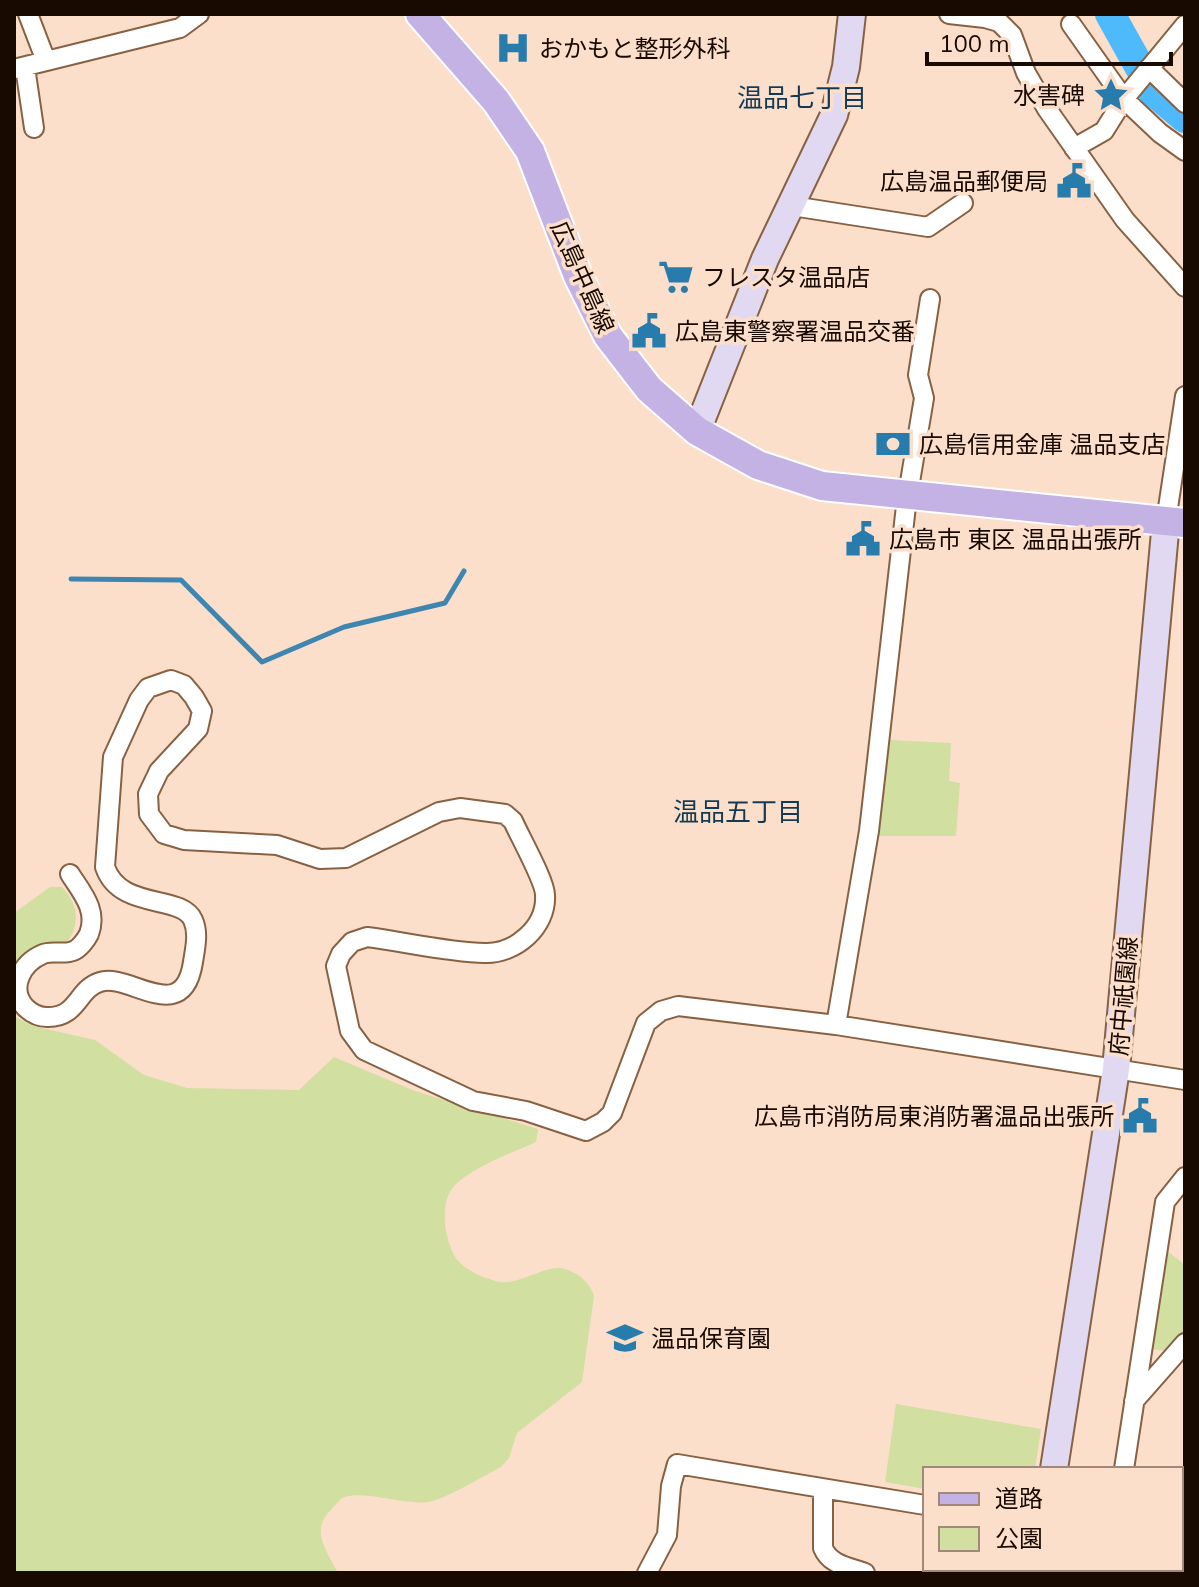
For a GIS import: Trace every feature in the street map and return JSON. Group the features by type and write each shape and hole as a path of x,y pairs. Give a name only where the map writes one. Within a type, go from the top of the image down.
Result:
{"main road":[{"name":"広島中島線","path":"420,14 496,101 530,151 578,276 608,336 649,389 697,431 758,465 822,486 1176,522"},
{"path":"697,431 765,259 834,115 846,67 852,14"},
{"name":"府中祇園線","path":"1054,1467 1116,1069 1176,522"}],"street":[{"path":"34,128 20,68 180,28 199,14"},
{"path":"949,14 999,22 1012,35 1026,73 1074,148 1125,220 1185,287"},
{"path":"30,15 46,61"},
{"path":"1071,24 1124,99 1160,133 1185,151"},
{"path":"1074,148 1104,131 1124,99 1185,25"},
{"path":"1149,68 1185,103"},
{"path":"792,206 928,227 963,203"},
{"path":"836,1025 869,831 908,494 924,398 918,375 930,299"},
{"path":"1176,522 1185,396"},
{"path":"70,874 91,907 93,923 87,939 74,951 44,953 25,966 16,981 17,993 26,1008 40,1017 58,1017 74,1007 95,983 109,980 148,994 166,995 182,989 191,976 196,939 193,919 185,910 124,892 110,882 105,867 113,757 139,700 148,688 171,680 184,685 202,711 198,729 159,771 148,794 149,814 164,834 184,840 277,845 320,859 346,858 439,812 460,808 505,814 513,821 546,893 542,915 531,934 508,948 487,953 367,937 352,942 341,954 336,966 350,1031 364,1050 473,1101 526,1111 586,1131 612,1113 646,1023 661,1011 678,1006 836,1025 1185,1080"},
{"path":"1124,1467 1165,1202 1185,1177"},
{"path":"1134,1401 1185,1343"},
{"path":"647,1573 667,1535 671,1486 677,1464 923,1505"},
{"path":"823,1489 823,1548 826,1556 865,1573"}],"green space":[{"path":"890,740 951,743 949,781 960,783 956,836 879,836"},
{"path":"50,887 62,887 72,900 76,921 71,935 67,942 36,947 14,968 14,913"},
{"path":"14,1016 33,1026 95,1040 144,1075 187,1088 299,1090 334,1057 415,1091 538,1129 536,1142 483,1166 455,1185 445,1209 446,1229 457,1260 487,1278 508,1282 558,1268 575,1273 587,1283 594,1296 582,1382 517,1433 509,1458 501,1467 455,1492 428,1502 360,1495 342,1498 321,1527 323,1542 338,1573 14,1573"},
{"path":"1166,1250 1185,1265 1185,1331 1169,1351 1150,1349"},
{"path":"896,1404 1041,1429 1035,1467 923,1467 923,1489 885,1482"}],"waterway":[{"path":"1110,14 1153,91 1185,118"},
{"path":"71,579 181,580 262,662 344,627 445,603 464,571"}],"place":[{"name":"おかもと整形外科","path":"513,48"},
{"name":"水害碑","path":"1111,95"},
{"name":"広島温品郵便局","path":"1074,181"},
{"name":"フレスタ温品店","path":"676,277"},
{"name":"広島東警察署温品交番","path":"649,331"},
{"name":"広島信用金庫 温品支店","path":"893,444"},
{"name":"広島市 東区 温品出張所","path":"863,539"},
{"name":"広島市消防局東消防署温品出張所","path":"1140,1116"},
{"name":"温品保育園","path":"625,1338"}],"district":[{"name":"温品七丁目","path":"802,97"},
{"name":"温品五丁目","path":"738,811"}]}
